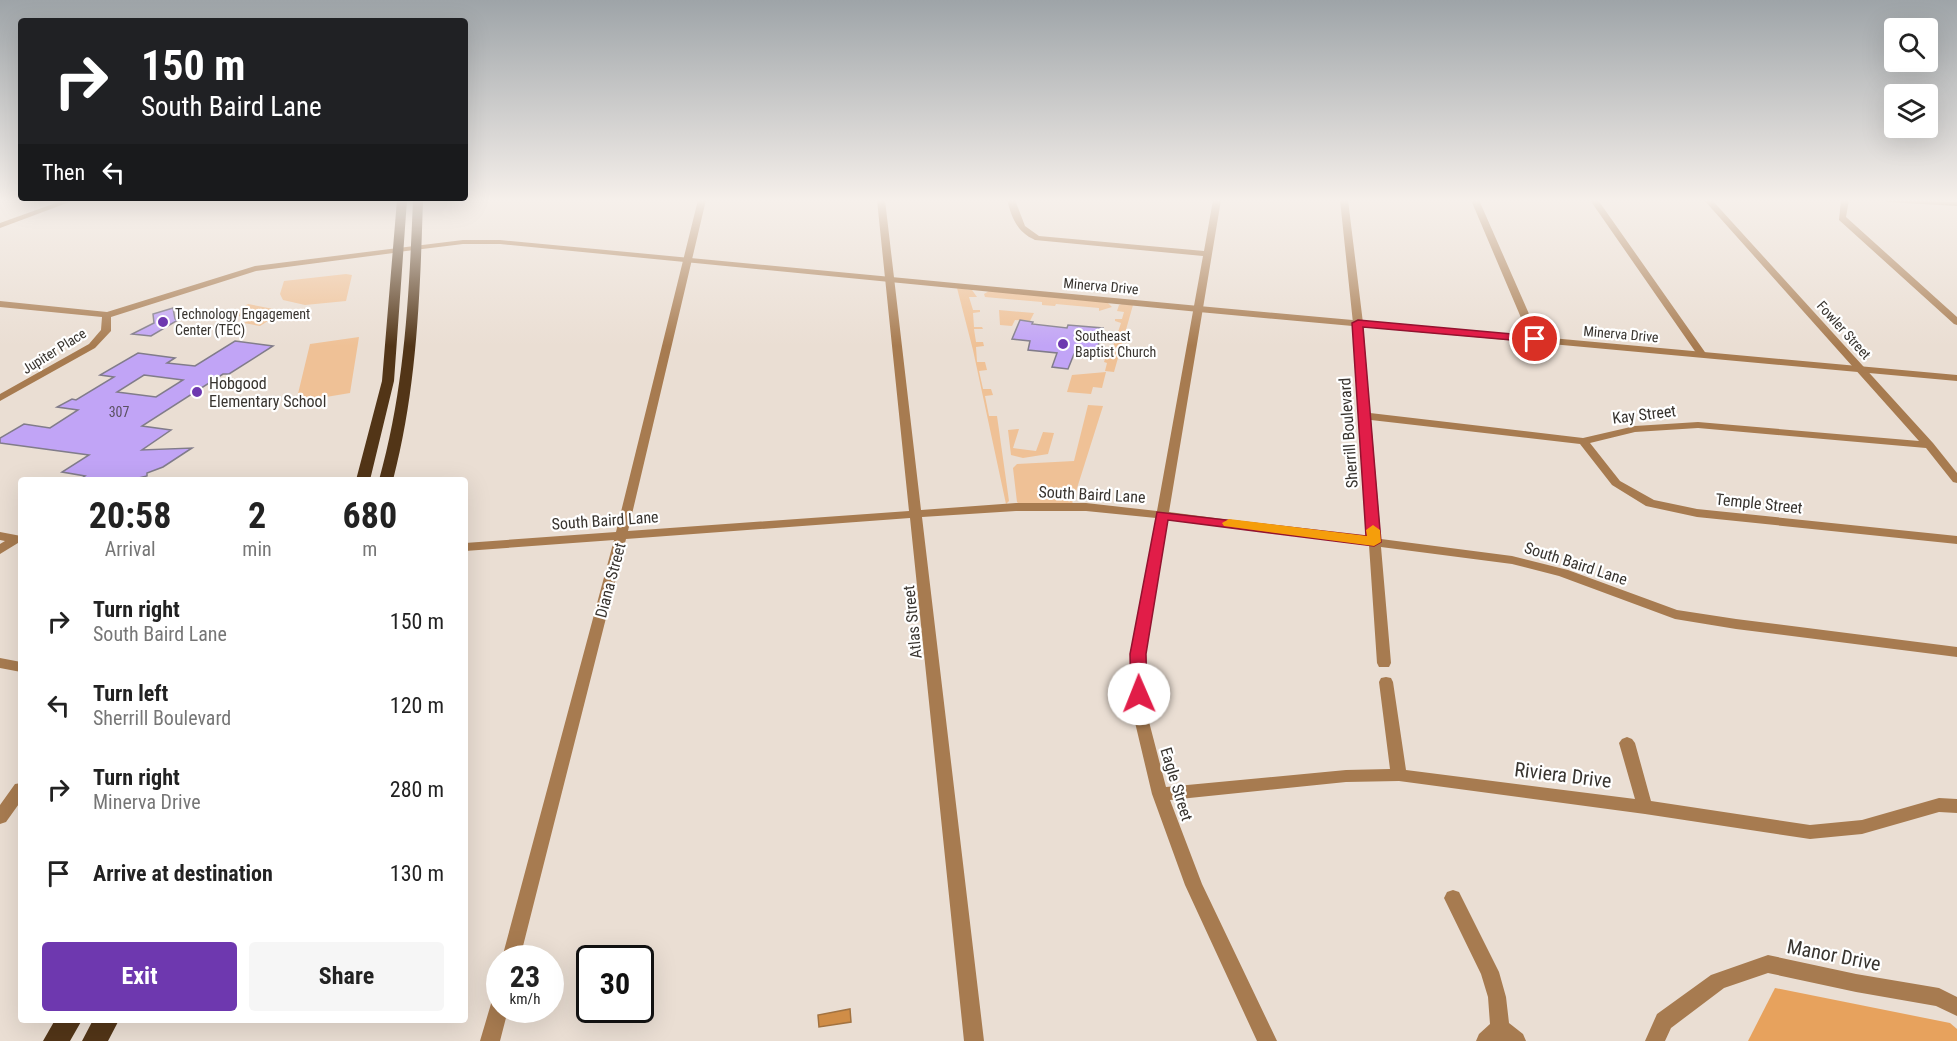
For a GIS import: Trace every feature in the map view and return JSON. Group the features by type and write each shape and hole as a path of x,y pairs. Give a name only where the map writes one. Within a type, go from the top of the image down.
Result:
{"main road":[{"path":"387,477 405,402 416,249"},
{"path":"364,477 388,381 398,250"},
{"path":"56,1041 68,1023"},
{"path":"94,1041 105,1023"}],"street":[{"name":"Minerva Drive","path":"107,315 255,269 407,249"},
{"name":"Minerva Drive","path":"565,249 1957,378"},
{"name":"Diana Street","path":"514,945 621,535 690,249"},
{"name":"Atlas Street","path":"887,249 974,1041"},
{"path":"1147,249 1208,254"},
{"name":"Eagle Street","path":"1209,249 1138,654 1140,714 1160,794 1194,885 1267,1041"},
{"name":"Sherrill Boulevard","path":"1350,249 1358,323 1384,663"},
{"path":"1496,249 1535,339"},
{"path":"1628,249 1702,355"},
{"name":"Fowler Street","path":"1752,249 1929,445 1957,480"},
{"path":"1876,249 1957,322"},
{"name":"Jupiter Place","path":"0,304 107,315 106,331 92,346 0,398"},
{"name":"Kay Street","path":"1365,416 1583,441 1635,429 1698,425 1929,445"},
{"name":"Temple Street","path":"1583,441 1616,483 1650,503 1697,513 1957,540"},
{"name":"South Baird Lane","path":"468,547 1016,507 1086,507 1512,560 1563,573 1675,614 1957,652"},
{"path":"0,536 18,539"},
{"path":"0,550 18,540"},
{"path":"0,663 18,666"},
{"path":"1386,682 1398,775"},
{"path":"1627,743 1646,807"},
{"name":"Riviera Drive","path":"1160,794 1346,776 1398,775 1646,807 1810,832 1862,827 1939,805 1957,806"},
{"path":"0,817 18,793"},
{"path":"1453,898 1490,972 1497,997 1493,1035 1516,1041"},
{"name":"Manor Drive","path":"1654,1041 1664,1021 1718,981 1768,964 1856,983 1938,997 1957,1007"},
{"path":"490,1041 495,1023"}],"shaded area":[{"path":"352,275 346,301 305,305 283,300 280,294 284,281"},
{"path":"957,288 972,290 977,297 969,297 973,310 980,310 980,312 973,313 974,327 983,329 974,329 976,342 983,342 984,346 976,347 977,362 985,362 987,370 979,371 983,389 991,389 993,395 985,396 989,416 997,416 1009,501 1006,504 973,350"},
{"path":"989,291 1107,302 1112,307 1099,311 1099,308 1042,305 1042,302 985,297 984,294"},
{"path":"248,304 284,311 260,326 244,323 253,318 230,315"},
{"path":"1119,305 1133,305 1114,372 1105,371 1107,363 1104,362 1105,359 1109,359 1111,351 1107,350 1108,347 1113,347 1121,323 1115,319 1122,319 1124,312 1117,311"},
{"path":"999,310 1034,313 1030,321 1015,320 1012,326 1000,325"},
{"path":"359,337 350,393 296,402 310,344"},
{"path":"1106,372 1102,388 1093,387 1091,394 1067,392 1072,375"},
{"path":"1088,405 1103,406 1072,504 1019,504 1013,468 1017,464 1074,461"},
{"path":"1019,429 1013,448 1036,451 1043,432 1054,433 1048,454 1023,458 1011,455 1008,430"},
{"path":"1775,988 1950,1023 1957,1029 1957,1041 1748,1041"},
{"path":"850,1009 851,1022 819,1027 818,1015"}],"building":[{"name":"Technology Engagement Center (TEC)","path":"173,308 175,319 178,320 151,336 132,334 154,323 153,314"},
{"name":"Southeast Baptist Church","path":"1020,320 1033,322 1032,324 1067,328 1068,325 1103,328 1095,357 1074,354 1068,369 1052,367 1057,353 1028,350 1030,341 1012,339"},
{"name":"Hobgood Elementary School","path":"235,341 273,346 229,374 223,374 142,426 171,430 142,450 192,448 163,467 147,473 147,476 84,477 85,476 62,472 89,455 0,443 0,438 24,424 50,428 78,410 57,407 72,399 76,400 114,377 100,375 138,353 175,358 167,363 195,366","holes":["144,375 183,380 156,397 117,392"]}],"slow traffic":[{"path":"1229,523 1374,542 1373,530"}],"place":[{"name":"Technology Engagement Center (TEC)","path":"163,322"},
{"name":"Southeast Baptist Church","path":"1063,344"},
{"name":"Hobgood Elementary School","path":"197,392"}],"route":[{"path":"1139,694 1138,654 1162,515 1374,542 1358,323 1535,339"}]}
